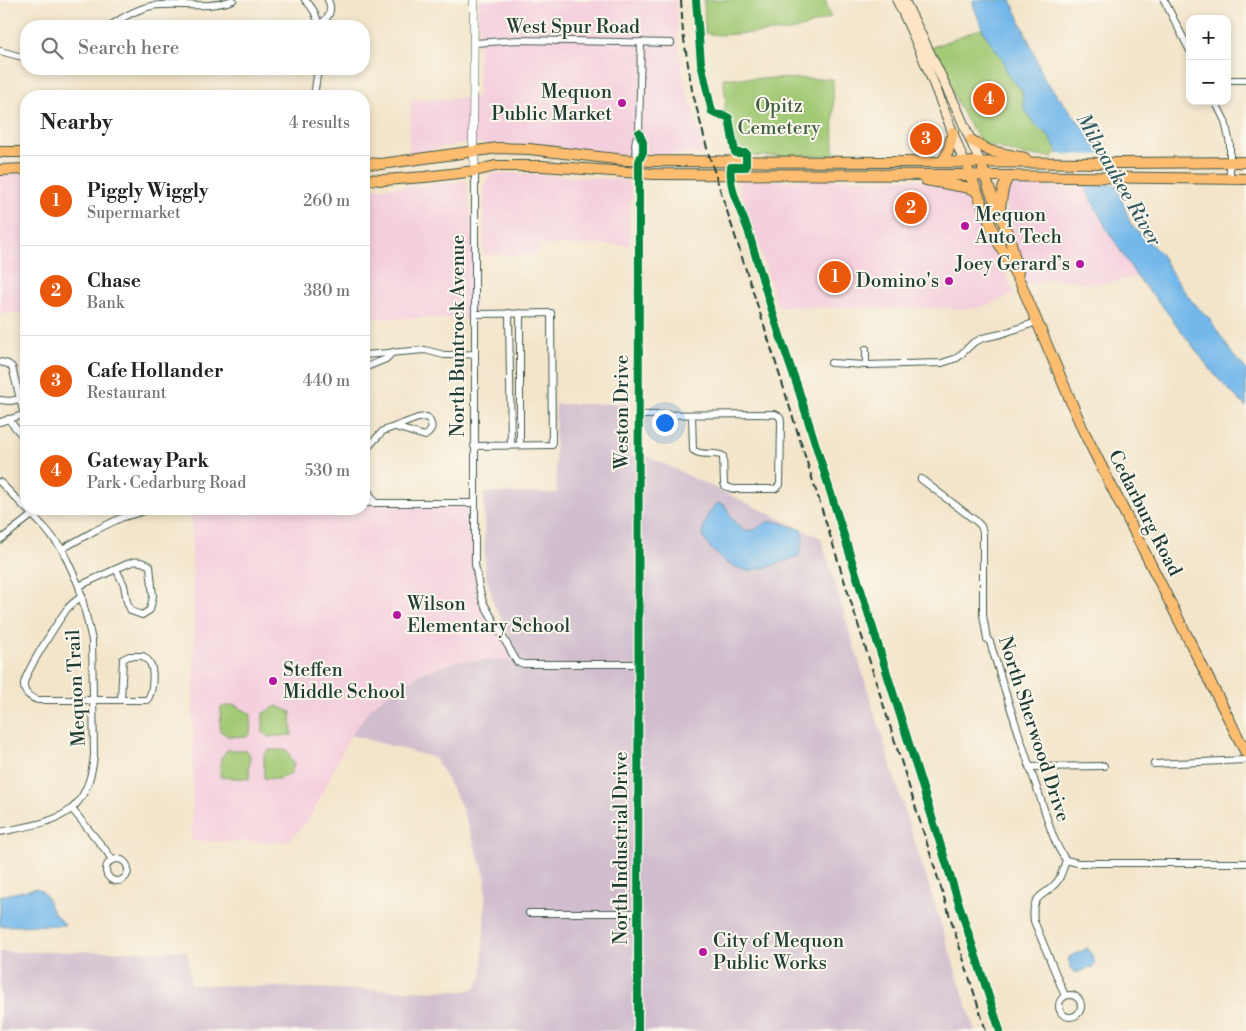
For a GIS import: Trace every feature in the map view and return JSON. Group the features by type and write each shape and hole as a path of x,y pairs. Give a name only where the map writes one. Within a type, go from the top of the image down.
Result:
{"main road":[{"name":"Cedarburg Road","path":"898,0 912,30 997,240 1021,284 1083,430 1246,754"},
{"name":"Cedarburg Road","path":"904,0 971,140 1010,240 1021,284"},
{"path":"942,162 948,152 954,132"},
{"path":"971,140 990,150 1038,162"},
{"path":"370,164 498,148 529,149 639,161 942,162 1009,176 1246,179"},
{"path":"0,152 20,152"},
{"path":"802,161 802,175"},
{"path":"982,169 1038,162 1246,162"},
{"path":"910,175 921,168 1027,168 1053,162"},
{"path":"370,179 406,179 475,171 495,166 542,166 638,173 910,175 970,188 976,191"},
{"path":"0,170 20,169"},
{"path":"1000,213 1002,189 1009,176"}],"street":[{"path":"118,20 132,12 151,6 206,6 223,4 233,0"},
{"path":"305,0 312,7 317,20"},
{"path":"326,20 330,11 328,0"},
{"name":"North Buntrock Avenue","path":"474,0 474,503 475,564 479,587 483,602 517,662 524,664 638,664"},
{"path":"1164,0 1186,43"},
{"name":"West Spur Road","path":"474,43 518,40 671,43"},
{"path":"639,161 643,152 643,142 639,133 641,42"},
{"path":"0,51 20,56"},
{"path":"315,90 317,75"},
{"path":"1231,80 1246,80"},
{"path":"1217,105 1225,121 1230,144 1230,179"},
{"name":"Weston Drive","path":"638,664 639,161"},
{"path":"509,313 511,445"},
{"path":"520,313 520,445"},
{"path":"474,446 552,445 551,313 475,314"},
{"path":"831,364 942,363 957,358 973,343 983,338 1037,322"},
{"path":"866,349 866,365"},
{"path":"370,354 425,350 444,355 475,354"},
{"path":"370,366 386,360 393,352"},
{"path":"0,362 12,367 20,399 0,400"},
{"path":"638,415 775,414 781,418 780,485 775,489 733,489 725,486 723,456 718,454 699,454 693,450 692,415"},
{"path":"0,422 20,416"},
{"path":"370,445 383,431 418,418 427,417 431,422 432,428 425,436 395,427"},
{"path":"8,419 20,433"},
{"name":"North Sherwood Drive","path":"921,479 981,526 983,532 983,615 987,639 990,642 1029,767 1056,841 1066,860"},
{"name":"Mequon Trail","path":"0,482 20,503"},
{"path":"370,495 375,503"},
{"path":"370,503 474,503"},
{"path":"0,540 32,515"},
{"name":"Mequon Trail","path":"32,515 62,549 79,586 92,640 93,771 88,786 72,810"},
{"path":"62,549 96,530 133,515"},
{"path":"79,586 116,569 135,561 142,561 150,566 153,596 150,610 142,615 131,611 127,602 124,585 116,569"},
{"path":"82,596 68,608 26,674 24,689 31,698 38,700 93,701 147,700 151,696 152,688 151,666 143,656 129,656 123,659 121,700"},
{"name":"North Industrial Drive","path":"638,664 638,1031"},
{"path":"1154,764 1246,760"},
{"path":"1029,767 1104,766"},
{"path":"0,832 46,822 72,810 112,860"},
{"path":"1065,996 1034,921 1033,912 1038,898 1059,879 1066,860 1078,863 1246,863"},
{"path":"530,912 638,913"}],"shaded area":[{"path":"479,0 676,0 678,40 683,76 705,155 629,153 624,155 535,144 491,145 484,143 468,143 409,153 410,100 478,97"},
{"path":"0,173 20,173 20,313 0,313"},
{"path":"515,173 627,181 631,188 632,199 630,201 630,245 539,245 539,255 483,255 484,188 490,174"},
{"path":"737,179 750,181 796,181 814,179 914,179 966,189 971,193 1014,294 982,307 969,309 778,307"},
{"path":"466,181 475,240 475,319 370,318 370,189"},
{"path":"1008,185 1085,188 1105,226 1137,277 1093,284 1050,279 1028,285 1005,202"},
{"path":"556,404 628,404 630,456 647,456 821,538 975,1031 0,1031 0,952 187,951 191,984 465,991 476,987 482,976 486,878 460,803 435,758 351,735 370,709 385,696 424,672 458,661 493,660 517,662 518,653 494,604 485,571 484,493 557,493 555,451"},
{"path":"370,503 474,503 479,587 517,662 488,660 458,661 424,672 385,696 370,709 351,735 309,820 289,840 280,842 192,841 194,630 191,515 370,515"}],"green space":[{"path":"704,0 825,0 831,17 789,31 718,35 705,33"},
{"path":"982,28 1003,60 1007,74 1022,90 1024,108 1035,125 1048,135 1059,154 1052,154 1053,157 1023,155 982,143 965,118 930,48"},
{"name":"Opitz Cemetery","path":"723,78 833,79 834,156 732,155 723,119 726,99"},
{"path":"235,705 251,714 250,733 247,737 228,736 220,731 221,707"},
{"path":"277,706 291,712 292,735 269,737 263,733 263,713"},
{"path":"227,750 245,750 250,755 249,779 220,777 221,758"},
{"path":"268,750 287,750 294,765 290,775 278,779 264,778 264,755"}],"water":[{"name":"Milwaukee River","path":"973,0 1011,0 1044,79 1105,154 1131,225 1160,253 1178,283 1195,305 1209,318 1233,355 1246,369 1246,407 1221,382 1163,307 1137,277 1105,226 1085,188 1059,154 1048,135 1035,125 1024,108 1022,90 1007,74 1003,60 984,33"},
{"path":"716,503 725,505 732,519 744,530 755,530 773,521 802,529 803,540 799,556 772,566 748,571 728,564 711,549 704,539 703,529 708,515"},
{"path":"37,888 44,893 51,909 65,925 0,926 0,896"},
{"path":"1088,948 1094,960 1094,966 1074,972 1071,969 1069,957"}],"pier":[{"path":"1056,154 1108,155 1119,184 1079,184"}],"railway":[{"path":"681,0 683,33 692,90 708,152 986,1031"}],"cycle path":[{"path":"696,0 701,63 712,112 729,118 735,152 746,153 746,167 731,167 733,191 748,230 783,347 797,385 1000,1031"},
{"path":"638,1031 639,161 643,152 643,142 639,133"}],"place":[{"name":"Gateway Park","path":"989,99"},
{"name":"Mequon Public Market","path":"622,103"},
{"name":"Cafe Hollander","path":"926,139"},
{"name":"Chase","path":"911,208"},
{"name":"Mequon Auto Tech","path":"965,226"},
{"name":"Joey Gerard’s","path":"1080,264"},
{"name":"Piggly Wiggly","path":"835,277"},
{"name":"Domino's","path":"949,281"},
{"name":"Wilson Elementary School","path":"397,615"},
{"name":"Steffen Middle School","path":"273,681"},
{"name":"City of Mequon Public Works","path":"703,952"}]}
